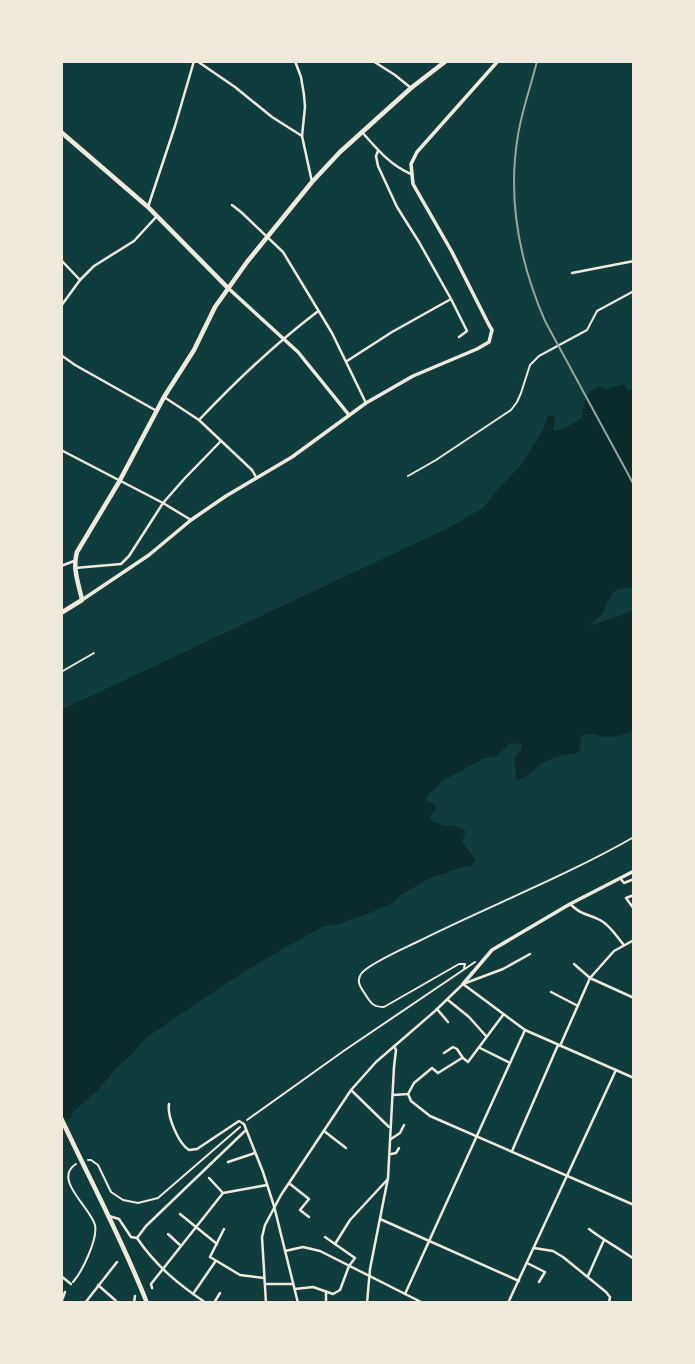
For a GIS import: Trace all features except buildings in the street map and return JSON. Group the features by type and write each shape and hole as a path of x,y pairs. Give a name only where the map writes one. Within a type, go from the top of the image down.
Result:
{"main road":[{"path":"61,613 82,600 74,561 77,552 228,288 312,182 340,152 443,62"},
{"path":"61,132 148,207 228,288"},
{"path":"61,1118 109,1216 147,1303"}],"street":[{"path":"148,207 195,61 235,87 272,117 302,135"},
{"path":"295,61 304,95 302,135 312,182"},
{"path":"373,61 411,88"},
{"path":"82,600 149,555 191,520 292,457 366,403 413,376 477,349 489,341 492,330 452,252 417,193 411,164 417,152 498,61"},
{"path":"362,132 392,164 411,174"},
{"path":"378,151 378,166 397,207 467,331 459,337"},
{"path":"232,205 283,252 332,333 366,403"},
{"path":"61,306 94,266 134,241 157,216"},
{"path":"61,261 80,280"},
{"path":"572,273 634,261"},
{"path":"228,288 298,352 349,415"},
{"path":"347,361 451,299"},
{"path":"199,420 294,329 318,311"},
{"path":"61,355 157,412"},
{"path":"164,397 199,420 252,470 256,478"},
{"path":"75,568 121,564 163,503 221,441"},
{"path":"61,450 191,520"},
{"path":"61,560 66,564"},
{"path":"61,566 74,561"},
{"path":"266,1303 262,1237 265,1225 274,1206 351,1090 376,1062 463,984 492,950 570,904 634,871"},
{"path":"620,878 624,883 634,879"},
{"path":"634,895 626,898 634,909"},
{"path":"570,904 580,914 599,919 607,925 624,945"},
{"path":"512,1151 590,978 614,951 634,940"},
{"path":"463,984 503,969 530,954"},
{"path":"574,964 590,978 634,998"},
{"path":"463,984 525,1030 634,1077"},
{"path":"551,992 578,1006"},
{"path":"447,999 469,1017 486,1037"},
{"path":"437,1009 448,1022"},
{"path":"444,1053 453,1047 468,1062 504,1014"},
{"path":"405,1294 525,1030"},
{"path":"367,1303 369,1277 391,1154 390,1129 396,1050 394,1046"},
{"path":"480,1048 510,1063"},
{"path":"408,1094 414,1083 432,1068 438,1073 463,1058"},
{"path":"508,1303 616,1070"},
{"path":"351,1090 390,1129"},
{"path":"393,1095 408,1094"},
{"path":"408,1094 411,1101 430,1116 634,1205"},
{"path":"169,1104 167,1113 184,1146 189,1150 197,1149 239,1121 244,1124 274,1206 298,1303"},
{"path":"391,1139 400,1133 404,1125"},
{"path":"137,1238 146,1226 246,1130"},
{"path":"324,1131 346,1148"},
{"path":"391,1154 400,1148"},
{"path":"228,1162 255,1153"},
{"path":"209,1178 223,1193"},
{"path":"335,1244 350,1220 388,1178"},
{"path":"289,1183 309,1199 300,1210 309,1217"},
{"path":"152,1288 151,1284 162,1269 223,1193 267,1184"},
{"path":"180,1214 217,1244"},
{"path":"109,1216 119,1219 131,1237 137,1238 174,1281 206,1303"},
{"path":"380,1219 519,1281"},
{"path":"224,1229 210,1256 240,1275 264,1278"},
{"path":"589,1229 634,1259"},
{"path":"168,1234 181,1247"},
{"path":"265,1284 313,1287 333,1294 341,1290 349,1266 355,1258 325,1237"},
{"path":"588,1276 604,1240"},
{"path":"285,1251 303,1247 320,1251 423,1303"},
{"path":"534,1248 553,1251 588,1276 610,1297 609,1303"},
{"path":"193,1294 215,1261"},
{"path":"85,1303 117,1262"},
{"path":"527,1263 545,1272 539,1282"},
{"path":"61,1276 71,1284"},
{"path":"98,1285 117,1303"},
{"path":"61,1293 65,1292 61,1303"},
{"path":"326,1292 326,1303"},
{"path":"214,1303 220,1293"},
{"path":"134,1303 135,1296"}],"path":[{"path":"408,476 511,410 522,393 530,365 539,356 587,330 597,311 634,291"},
{"path":"61,672 94,653"},
{"path":"463,969 465,964 459,964 384,1007 372,1004 359,983 359,976 363,971 394,953 578,867 634,837"},
{"path":"158,1198 244,1124 294,1086 463,969 475,962 479,964"}],"water":[{"path":"624,384 628,391 634,389 634,584 612,593 602,614 590,625 634,610 634,719 631,732 609,737 584,735 581,737 581,749 577,753 547,761 518,780 515,778 514,758 522,748 521,744 510,743 496,756 483,759 442,781 427,796 426,800 436,808 430,817 431,821 445,826 453,825 466,831 462,842 475,859 471,866 428,879 392,903 372,912 339,924 324,926 225,984 146,1038 98,1090 72,1113 72,1117 61,1124 61,710 448,528 483,508 521,465 543,430 548,415 555,417 553,430 562,430 582,418 586,399 595,389 600,386 606,389"}],"railway":[{"path":"537,61 520,126 515,159 515,207 522,253 545,321 634,485"}]}
